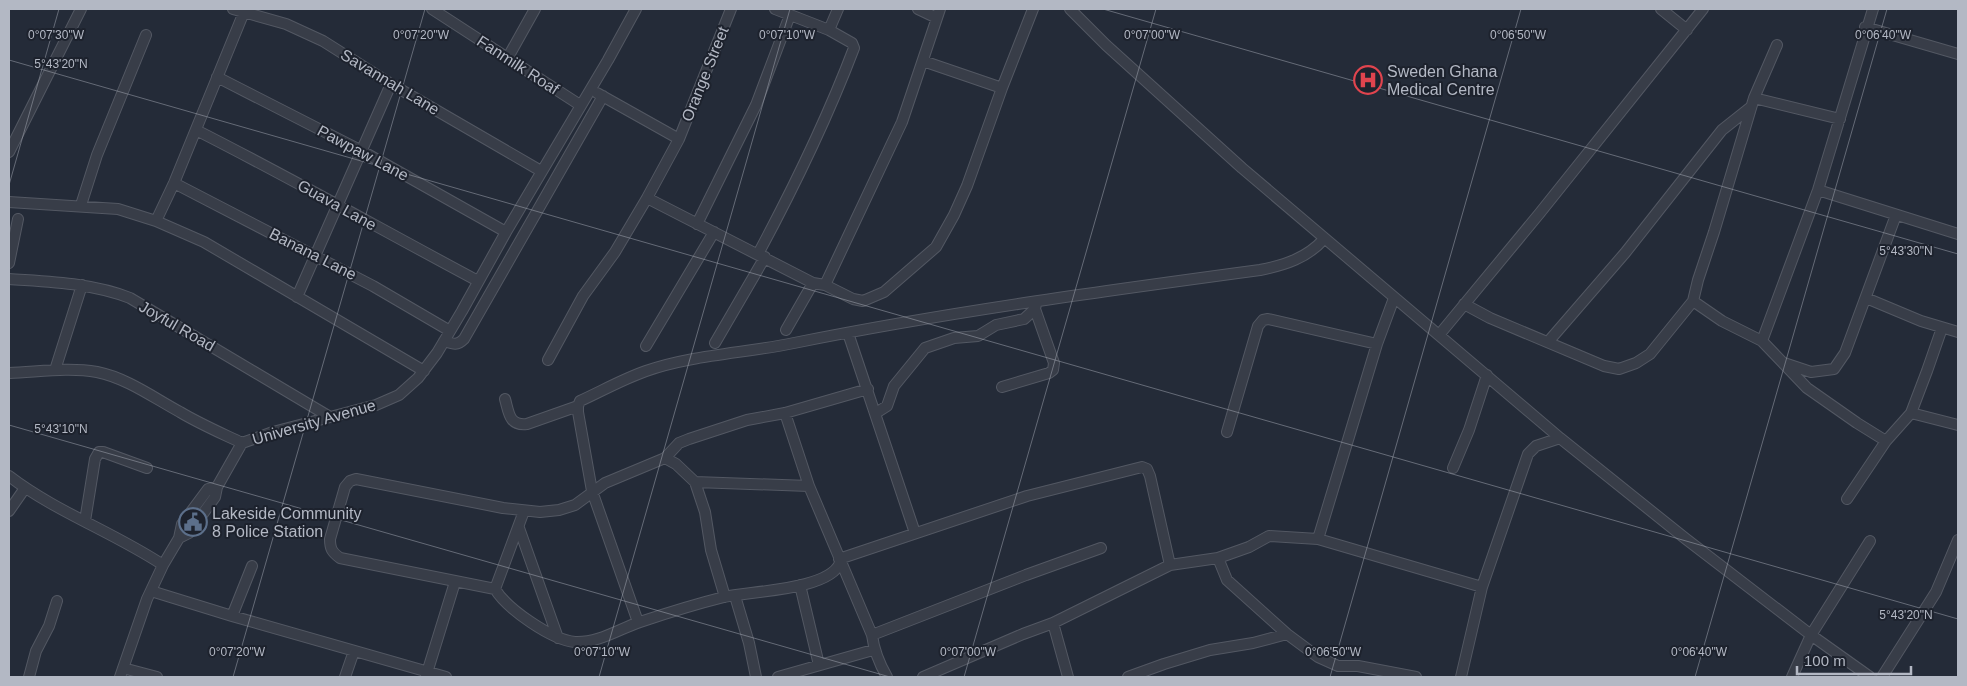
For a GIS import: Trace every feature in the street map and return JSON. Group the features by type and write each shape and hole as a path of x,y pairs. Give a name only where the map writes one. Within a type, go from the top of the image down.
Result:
{"street":[{"path":"9,152 81,9"},
{"name":"Savannah Lane","path":"233,9 286,24 323,41 391,84 542,171"},
{"name":"Fanmilk Roaf","path":"432,9 580,105"},
{"path":"507,59 535,9"},
{"name":"University Avenue","path":"121,673 150,591 162,565 179,538 182,524 208,489 217,487 242,443 274,432 376,405 406,391 424,371 444,342 636,9"},
{"name":"Orange Street","path":"548,360 583,296 615,252 679,139 731,9"},
{"path":"715,343 761,256 828,113 854,48 852,43 829,30 775,9"},
{"path":"829,30 838,9"},
{"path":"825,284 902,122 924,61 939,13 918,9"},
{"path":"647,198 813,284 825,284 853,300 863,301 884,292 936,247 950,222 967,186 1033,9"},
{"path":"1070,9 1106,45 1242,168 1560,438 1686,539 1811,635 1870,677"},
{"path":"1661,9 1687,30"},
{"path":"1439,335 1703,9"},
{"path":"1762,341 1818,190 1872,9"},
{"path":"156,220 174,183 244,12"},
{"path":"698,224 756,105 790,15"},
{"path":"1866,27 1958,54"},
{"path":"81,205 98,154 146,35"},
{"path":"1464,304 1490,318 1604,366 1620,369 1636,363 1650,354 1693,301 1752,102 1777,45"},
{"path":"924,61 1002,88"},
{"name":"Pawpaw Lane","path":"217,77 362,151 506,232"},
{"path":"298,297 391,84"},
{"path":"590,89 679,139"},
{"path":"444,342 460,344 464,339 603,96"},
{"path":"1752,102 1840,120"},
{"path":"1548,342 1624,253 1722,130 1752,102"},
{"name":"Guava Lane","path":"196,130 271,168 478,281"},
{"name":"Banana Lane","path":"174,183 316,255 450,330"},
{"path":"1818,190 1958,234"},
{"path":"9,202 81,205 118,209 156,220 204,242 424,371"},
{"path":"1782,362 1811,372 1834,369 1845,353 1896,215"},
{"path":"9,263 18,219"},
{"path":"646,346 714,232"},
{"path":"638,622 592,491 578,406 580,401 647,371 691,360 764,350 848,333 1284,265 1306,255 1324,239"},
{"name":"Joyful Road","path":"9,279 82,286 112,291 130,298 330,417"},
{"path":"786,330 813,284"},
{"path":"55,370 82,286"},
{"path":"1318,539 1376,344 1394,298"},
{"path":"1866,298 1921,321 1958,332"},
{"path":"1693,301 1722,321 1762,341 1807,388 1856,423 1886,441"},
{"path":"1002,387 1049,373 1053,370 1054,363 1036,305"},
{"path":"876,413 887,406 894,386 925,348 954,338 978,336 996,325 1024,319 1036,305"},
{"path":"1227,432 1258,326 1262,320 1268,319 1376,344"},
{"path":"1847,499 1886,441 1911,413 1928,371 1942,328"},
{"path":"848,333 915,533"},
{"path":"9,373 55,370 97,372 114,378 242,443"},
{"path":"1453,468 1469,430 1487,375"},
{"path":"495,589 340,558 330,548 330,539 345,487 350,481 356,479 524,512 559,510 575,505 592,491 605,484 666,458 679,443 689,439 747,420 785,413 868,389"},
{"path":"505,399 510,419 520,425 578,406"},
{"path":"785,413 809,486 872,635 874,650 887,677"},
{"path":"1911,413 1958,425"},
{"path":"1461,677 1482,587 1528,454 1536,446 1560,438"},
{"path":"85,521 95,459 99,452 147,468"},
{"path":"666,458 676,464 695,482 705,512 711,550 748,643 756,677"},
{"path":"840,561 915,533 1027,496 1142,467 1147,469 1150,476 1170,565"},
{"path":"9,476 25,488 131,545 162,565"},
{"path":"695,482 809,486"},
{"path":"9,508 25,488"},
{"path":"495,589 524,512"},
{"path":"519,528 558,638"},
{"path":"922,677 1053,623 1170,565 1218,558 1249,547 1269,536 1318,539 1482,587"},
{"path":"1882,677 1936,592 1958,540"},
{"path":"1792,677 1811,635 1870,541"},
{"path":"872,635 1101,548"},
{"path":"1218,558 1227,580 1287,634 1318,657 1338,666 1358,666 1416,677"},
{"path":"495,589 500,598 516,611 558,638 575,642 588,641 609,635 638,622 730,596 800,585 830,576 838,569 840,561"},
{"path":"232,616 252,566"},
{"path":"426,674 456,582"},
{"path":"800,585 819,665"},
{"path":"150,591 426,674 446,677"},
{"path":"29,677 36,651 49,626 57,601"},
{"path":"1053,623 1068,677"},
{"path":"1128,677 1210,650 1254,643 1287,634"},
{"path":"778,677 874,650"},
{"path":"345,677 354,651"},
{"path":"121,673 158,677"}],"place":[{"name":"Sweden Ghana Medical Centre","path":"1368,80"},
{"name":"Lakeside Community 8 Police Station","path":"193,522"}]}
